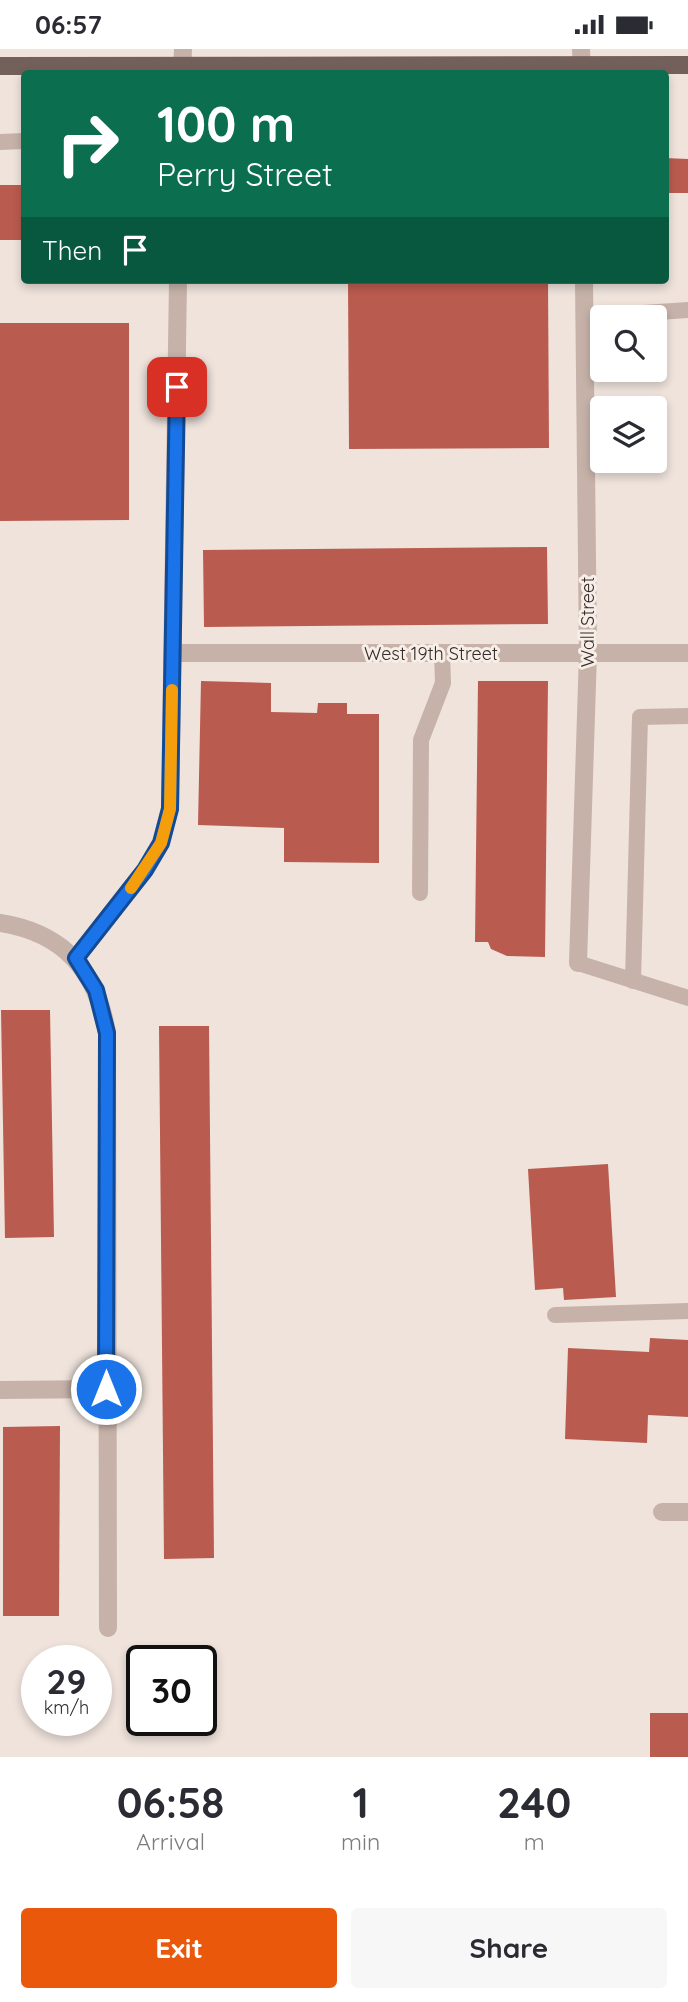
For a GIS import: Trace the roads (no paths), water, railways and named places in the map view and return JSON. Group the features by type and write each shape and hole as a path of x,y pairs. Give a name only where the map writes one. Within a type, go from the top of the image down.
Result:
{"main road":[{"path":"232,70 581,63 688,65"},
{"path":"0,66 146,70"}],"street":[{"path":"182,70 183,49"},
{"path":"76,958 145,870 161,843 170,809 178,284"},
{"name":"Wall Street","path":"578,963 588,653 584,284"},
{"name":"West 19th Street","path":"173,653 688,653"},
{"path":"0,923 45,937 76,958 96,990 107,1033 108,1628"},
{"path":"0,1390 106,1389"},
{"path":"662,1512 688,1512"}],"lane":[{"path":"0,142 21,141"},
{"path":"584,317 688,310"},
{"path":"420,893 421,740 443,683 442,653"},
{"path":"634,981 640,717 688,716"},
{"path":"578,963 688,998"},
{"path":"555,1315 688,1311"}]}
